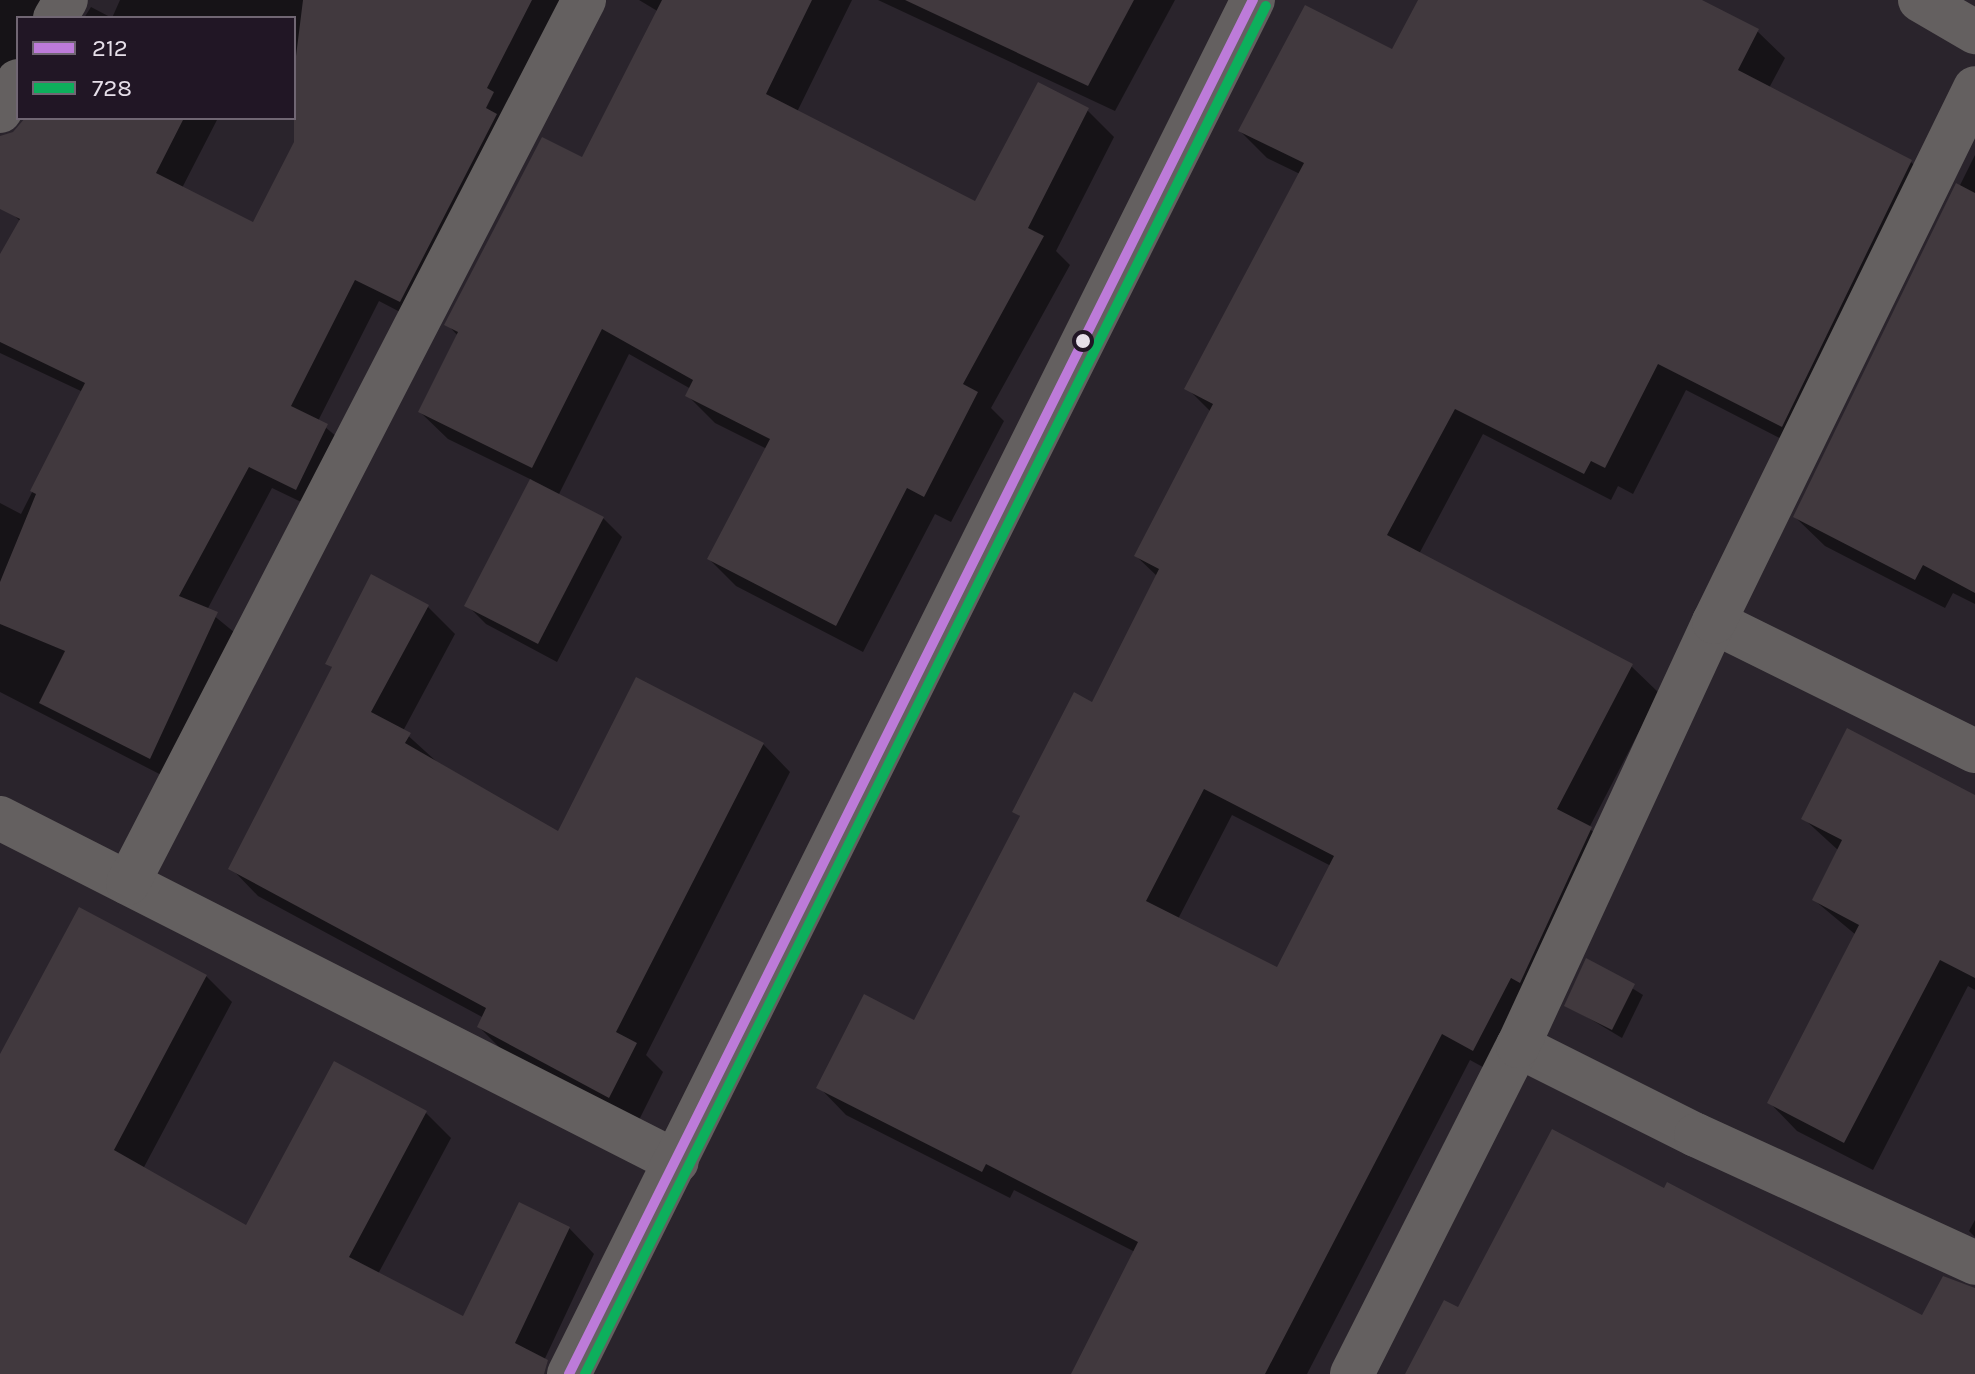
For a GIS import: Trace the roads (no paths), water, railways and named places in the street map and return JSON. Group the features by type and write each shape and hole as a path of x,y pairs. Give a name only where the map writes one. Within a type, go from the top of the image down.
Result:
{"street":[{"path":"128,883 584,0"},
{"path":"569,1374 1253,0"},
{"path":"1920,0 1975,32"},
{"path":"0,111 16,84"},
{"path":"1352,1374 1518,1046 1714,622 1975,88"},
{"path":"1714,622 1975,751"},
{"path":"0,818 677,1162"},
{"path":"1518,1046 1696,1135 1975,1263"}]}
